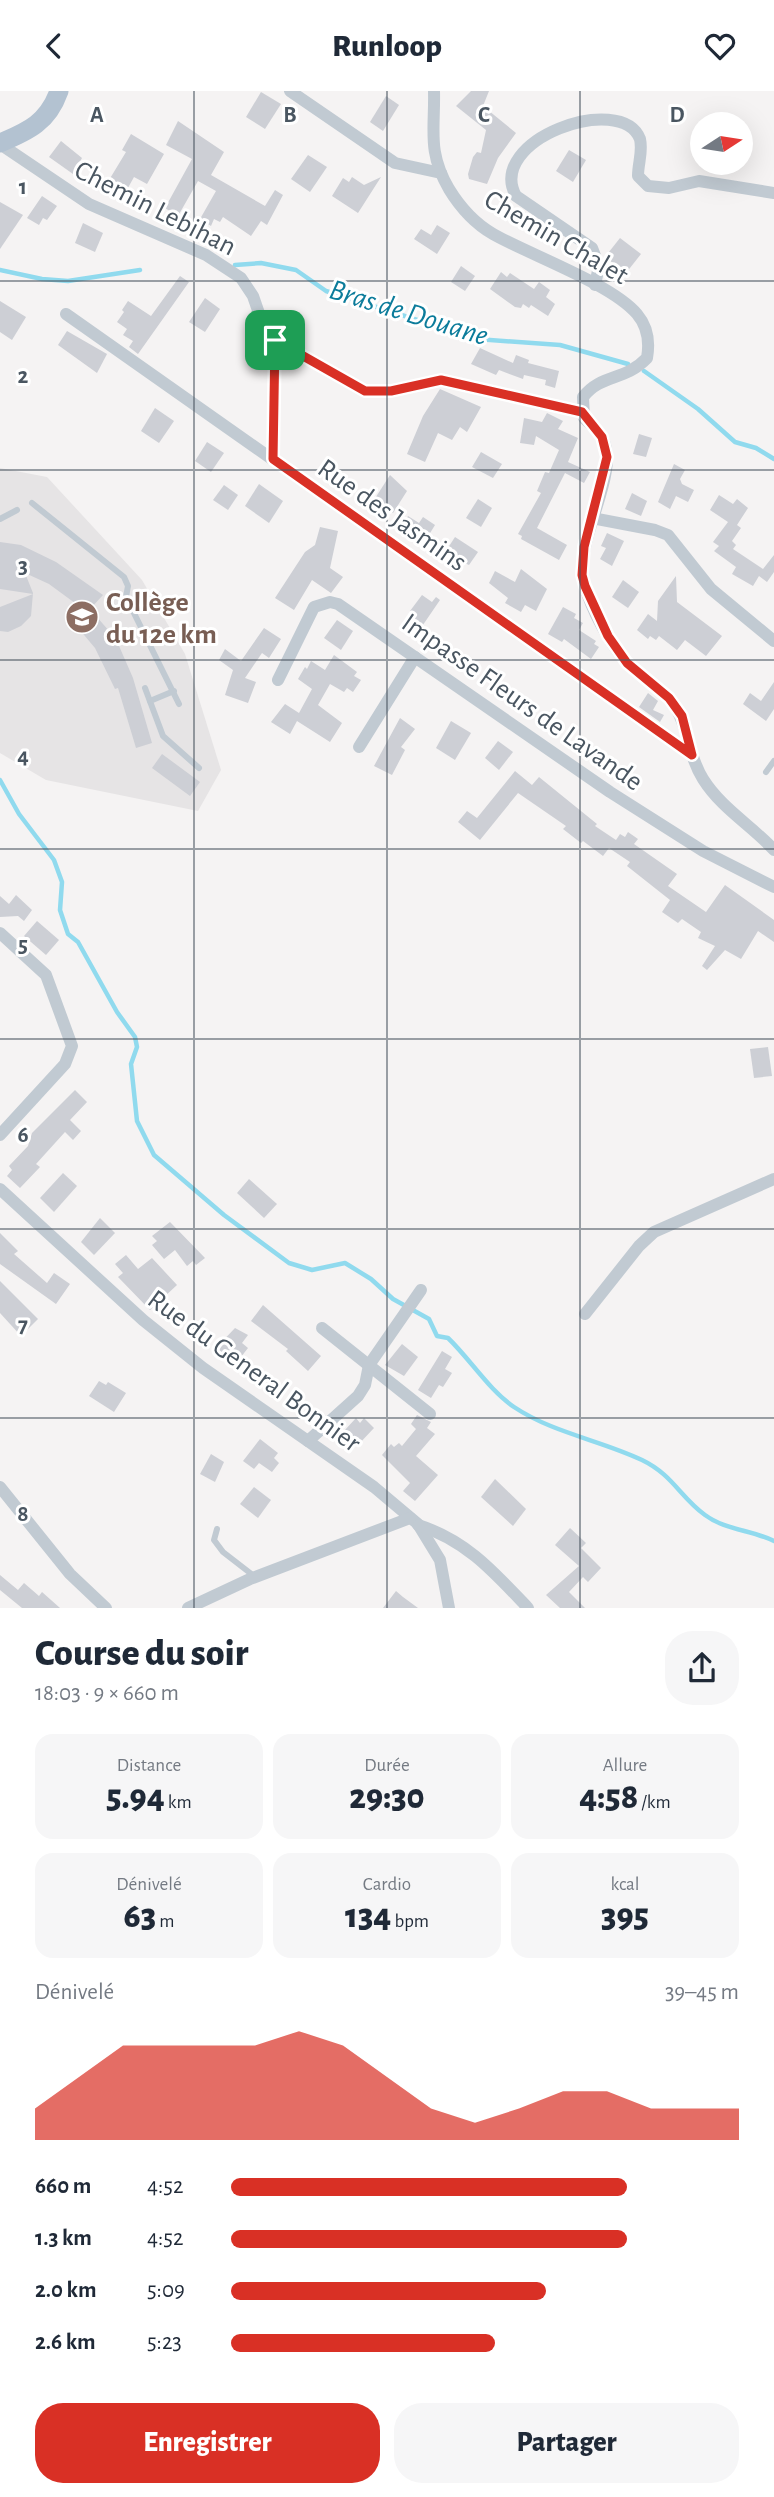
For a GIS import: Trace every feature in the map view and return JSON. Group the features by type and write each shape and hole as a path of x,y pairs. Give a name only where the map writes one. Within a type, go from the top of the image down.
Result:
{"main road":[{"path":"0,143 43,121 51,111 59,91"}],"street":[{"path":"290,91 395,163 441,173"},
{"name":"Chemin Chalet","path":"433,91 431,135 441,173 466,214 491,233 622,299 637,314 647,330 647,358 634,372 590,388 583,397 582,412"},
{"path":"628,110 640,141 638,176 643,184 669,188 683,182 699,181 774,193"},
{"path":"540,125 515,157 510,184 516,196 592,249 599,266 595,285"},
{"name":"Chemin Lebihan","path":"0,143 89,204 206,255 241,278 253,296 264,325 275,340"},
{"name":"Rue des Jasmins","path":"66,314 692,755"},
{"path":"275,340 365,391 391,391 441,380 582,412 602,437 607,457 584,547 582,575 585,586 608,636 627,663 669,698 682,716 692,755 702,778 726,809 774,850"},
{"path":"592,518 668,535 711,589 774,641"},
{"name":"Impasse Fleurs de Lavande","path":"278,680 314,607 330,602 348,610 610,792 703,851 774,887"},
{"path":"359,747 415,657"},
{"path":"0,933 46,975 72,1046 65,1064 0,1135"},
{"path":"585,1314 639,1246 654,1232 774,1179"},
{"name":"Rue du General Bonnier","path":"0,1189 143,1321 202,1368 374,1487 414,1521 440,1560 449,1608"},
{"path":"308,1441 358,1396 365,1385 369,1365 418,1295"},
{"path":"322,1328 430,1414"},
{"path":"0,1487 70,1574 106,1608"},
{"path":"188,1608 256,1577 414,1521 441,1532 480,1557 528,1608"}],"lane":[{"path":"32,503 124,577 128,586 126,597 180,704"},
{"path":"0,519 17,510"},
{"path":"145,688 163,736 199,768"},
{"path":"150,701 174,691"},
{"path":"766,772 774,761"},
{"path":"217,1529 214,1540 223,1552 256,1577"}],"path":[{"path":"273,459 275,340"}],"shaded area":[{"name":"Collège du 12e km","path":"0,468 47,477 142,580 185,654 221,770 198,811 46,780 0,753"}],"building":[{"path":"471,91 489,91 483,106 516,133 498,158 487,184 469,179 468,174 473,157 477,152 481,153 486,130 456,106"},
{"path":"261,92 281,104 265,129 246,117"},
{"path":"386,96 399,105 383,131 370,122"},
{"path":"178,121 224,152 211,175 265,206 275,190 283,195 267,225 261,221 251,236 223,217 220,222 214,219 211,226 200,219 216,191 198,181 178,216 165,208 192,159 166,145"},
{"path":"131,134 164,154 147,184 134,177 124,195 106,185 126,152 122,150"},
{"path":"61,141 82,158 73,174 49,157"},
{"path":"569,150 586,160 573,182 556,171"},
{"path":"308,155 327,167 310,192 291,179"},
{"path":"352,177 364,185 381,177 358,213 332,196 343,178 349,182"},
{"path":"42,196 57,206 47,220 43,218 39,225 27,218"},
{"path":"0,202 23,215 0,249"},
{"path":"83,223 103,233 95,252 75,243"},
{"path":"437,225 450,233 437,254 414,239 421,229 431,235"},
{"path":"620,238 641,254 626,273 605,257"},
{"path":"461,266 475,276 465,291 451,282"},
{"path":"501,272 507,277 510,273 534,289 539,282 550,290 546,297 555,304 548,316 531,305 529,308 523,304 521,308 515,307 490,289"},
{"path":"180,276 189,282 138,354 129,347 133,341 123,335 127,329 117,322 124,312 122,310 128,301 151,316"},
{"path":"205,298 220,309 205,332 189,322"},
{"path":"0,301 26,317 12,340 0,332"},
{"path":"67,331 107,354 97,373 58,345"},
{"path":"480,348 513,363 516,355 529,360 528,363 559,371 555,388 545,385 546,380 524,375 523,379 499,370 496,375 471,364"},
{"path":"440,389 481,407 467,432 460,427 452,440 438,433 425,462 407,454 423,416"},
{"path":"155,408 174,421 159,443 141,431"},
{"path":"547,413 563,421 558,429 578,438 568,462 590,472 584,483 565,473 537,528 567,545 559,560 521,539 522,536 518,534 541,493 537,491 545,472 549,473 559,450 536,436 534,445 520,443 524,418 542,422"},
{"path":"639,434 652,438 646,457 633,454"},
{"path":"207,442 224,453 211,472 195,461"},
{"path":"481,452 502,464 493,478 472,467"},
{"path":"674,464 685,470 680,479 682,484 694,490 688,502 676,496 670,509 658,502"},
{"path":"390,475 407,491 393,513 374,500"},
{"path":"259,484 283,501 269,523 245,506"},
{"path":"224,485 238,495 228,510 213,500"},
{"path":"632,493 647,501 641,516 625,509"},
{"path":"719,495 733,504 737,499 748,508 737,525 741,528 732,541 736,545 733,549 763,569 774,555 774,572 767,582 759,576 753,586 732,574 736,567 714,551 719,546 713,542 728,522 710,510"},
{"path":"478,499 492,508 481,527 466,518"},
{"path":"408,516 419,523 423,517 435,525 424,543 401,529"},
{"path":"320,527 338,531 330,568 343,577 331,593 312,580 294,610 275,598 305,552 315,545"},
{"path":"607,533 624,541 612,566 600,559 606,548 601,546"},
{"path":"455,537 478,552 469,565 444,554"},
{"path":"0,542 21,545 56,562 103,595 90,609 116,639 133,678 152,743 136,748 118,688 115,689 95,648 74,623 83,609 49,584 25,573 33,594 0,589"},
{"path":"521,569 547,589 536,611 525,605 521,612 505,603 508,598 489,583 495,571 515,582"},
{"path":"676,576 677,602 722,636 706,656 685,640 677,650 659,636 656,640 650,636 648,639 637,630 648,614 657,621 658,601"},
{"path":"623,580 639,592 628,608 612,597"},
{"path":"33,594 31,616 21,626 8,632 0,631 0,607"},
{"path":"422,595 432,602 436,597 440,600 414,638 404,628 416,616 410,611"},
{"path":"563,607 576,614 574,618 583,623 579,630 596,641 594,644 599,647 591,659 564,639 562,642 548,634"},
{"path":"337,620 353,631 341,650 324,638"},
{"path":"264,628 281,639 269,658 262,653 245,678 256,682 248,703 225,695 233,670 219,660 225,649 241,661"},
{"path":"334,655 357,672 354,676 361,680 353,692 347,688 344,692 330,684 318,705 342,723 330,742 297,721 290,734 271,722 285,704 299,713 312,689 298,679 305,667 307,669 311,661 325,670"},
{"path":"774,682 774,709 766,721 743,704 750,693 761,701"},
{"path":"648,693 658,701 653,710 664,715 660,722 639,707"},
{"path":"400,718 415,729 401,747 405,750 392,775 374,766"},
{"path":"451,721 471,733 455,760 436,748"},
{"path":"498,741 513,752 499,770 485,758"},
{"path":"162,754 200,782 190,796 152,768"},
{"path":"515,771 532,785 539,777 597,824 595,826 616,840 620,834 625,837 628,832 638,839 634,844 677,874 668,886 706,912 725,885 774,920 774,942 758,931 741,959 725,950 707,970 702,966 715,946 698,938 701,932 682,919 678,923 662,912 670,900 627,866 630,862 609,848 603,856 583,841 581,843 563,829 566,826 518,793 480,840 458,822 467,811 477,818"},
{"path":"16,895 32,910 24,921 18,916 0,917 0,896 9,904"},
{"path":"37,921 59,940 46,955 24,936"},
{"path":"768,1047 772,1076 754,1078 750,1049"},
{"path":"75,1090 87,1102 70,1120 81,1131 73,1140 65,1132 36,1164 40,1167 20,1188 7,1176 12,1170 9,1166 28,1146 32,1133"},
{"path":"63,1173 77,1186 54,1212 40,1198"},
{"path":"249,1179 277,1204 264,1218 237,1193"},
{"path":"100,1218 115,1233 94,1255 81,1242"},
{"path":"170,1222 205,1258 196,1265 193,1261 187,1266 175,1250 164,1259 152,1245 157,1241 152,1236"},
{"path":"0,1233 18,1251 14,1254 47,1283 54,1273 70,1284 56,1304 0,1264"},
{"path":"126,1255 138,1269 152,1258 177,1285 150,1310 118,1277 123,1273 115,1264"},
{"path":"0,1281 38,1319 21,1336 0,1313"},
{"path":"263,1305 321,1356 308,1371 286,1351 288,1349 251,1321"},
{"path":"235,1328 248,1335 242,1343 248,1348 237,1362 216,1348"},
{"path":"402,1344 418,1357 404,1376 385,1365"},
{"path":"442,1351 452,1357 445,1369 452,1373 443,1387 439,1385 431,1398 418,1390"},
{"path":"99,1381 106,1385 108,1382 126,1393 114,1412 89,1396"},
{"path":"417,1415 431,1422 427,1428 435,1434 416,1456 438,1475 415,1501 403,1491 410,1483 382,1455 391,1444 394,1447 399,1443 402,1446 416,1429 411,1424"},
{"path":"356,1418 360,1423 364,1418 374,1428 358,1445 344,1431"},
{"path":"260,1439 278,1453 274,1458 279,1463 272,1472 259,1463 254,1469 243,1461"},
{"path":"211,1454 224,1462 215,1482 200,1474"},
{"path":"495,1479 526,1509 513,1526 481,1497"},
{"path":"254,1487 271,1500 258,1518 240,1504"},
{"path":"570,1528 586,1543 581,1548 601,1568 588,1582 583,1577 569,1592 585,1608 560,1608 546,1595 579,1566 555,1545"},
{"path":"0,1575 18,1590 24,1583 39,1596 42,1592 60,1608 22,1608 0,1590"},
{"path":"396,1591 403,1597 418,1608 383,1608"}],"waterway":[{"name":"Bras de Douane","path":"235,265 261,263 296,270 326,291 477,339 560,345 628,364"},
{"name":"Bras de Douane","path":"0,270 42,279 68,281 140,270"},
{"name":"Bras de Douane","path":"644,371 698,409 735,442 756,448 774,459"},
{"path":"0,780 19,814 54,860 62,882 60,910 68,934 78,942 117,1012 135,1037 137,1047 131,1064 137,1121 154,1155 224,1215 289,1263 312,1270 345,1263 371,1279 393,1299 429,1319 437,1336 448,1338 496,1392 514,1407 561,1430 642,1460 661,1472 696,1508 713,1520 774,1541"}],"place":[{"name":"Collège du 12e km","path":"82,617"}],"route":[{"path":"275,340 365,391 391,391 441,380 582,412 584,418 602,437 607,457 584,547 582,575 585,586 608,636 627,663 669,698 682,716 692,755 273,459 275,340"}]}
